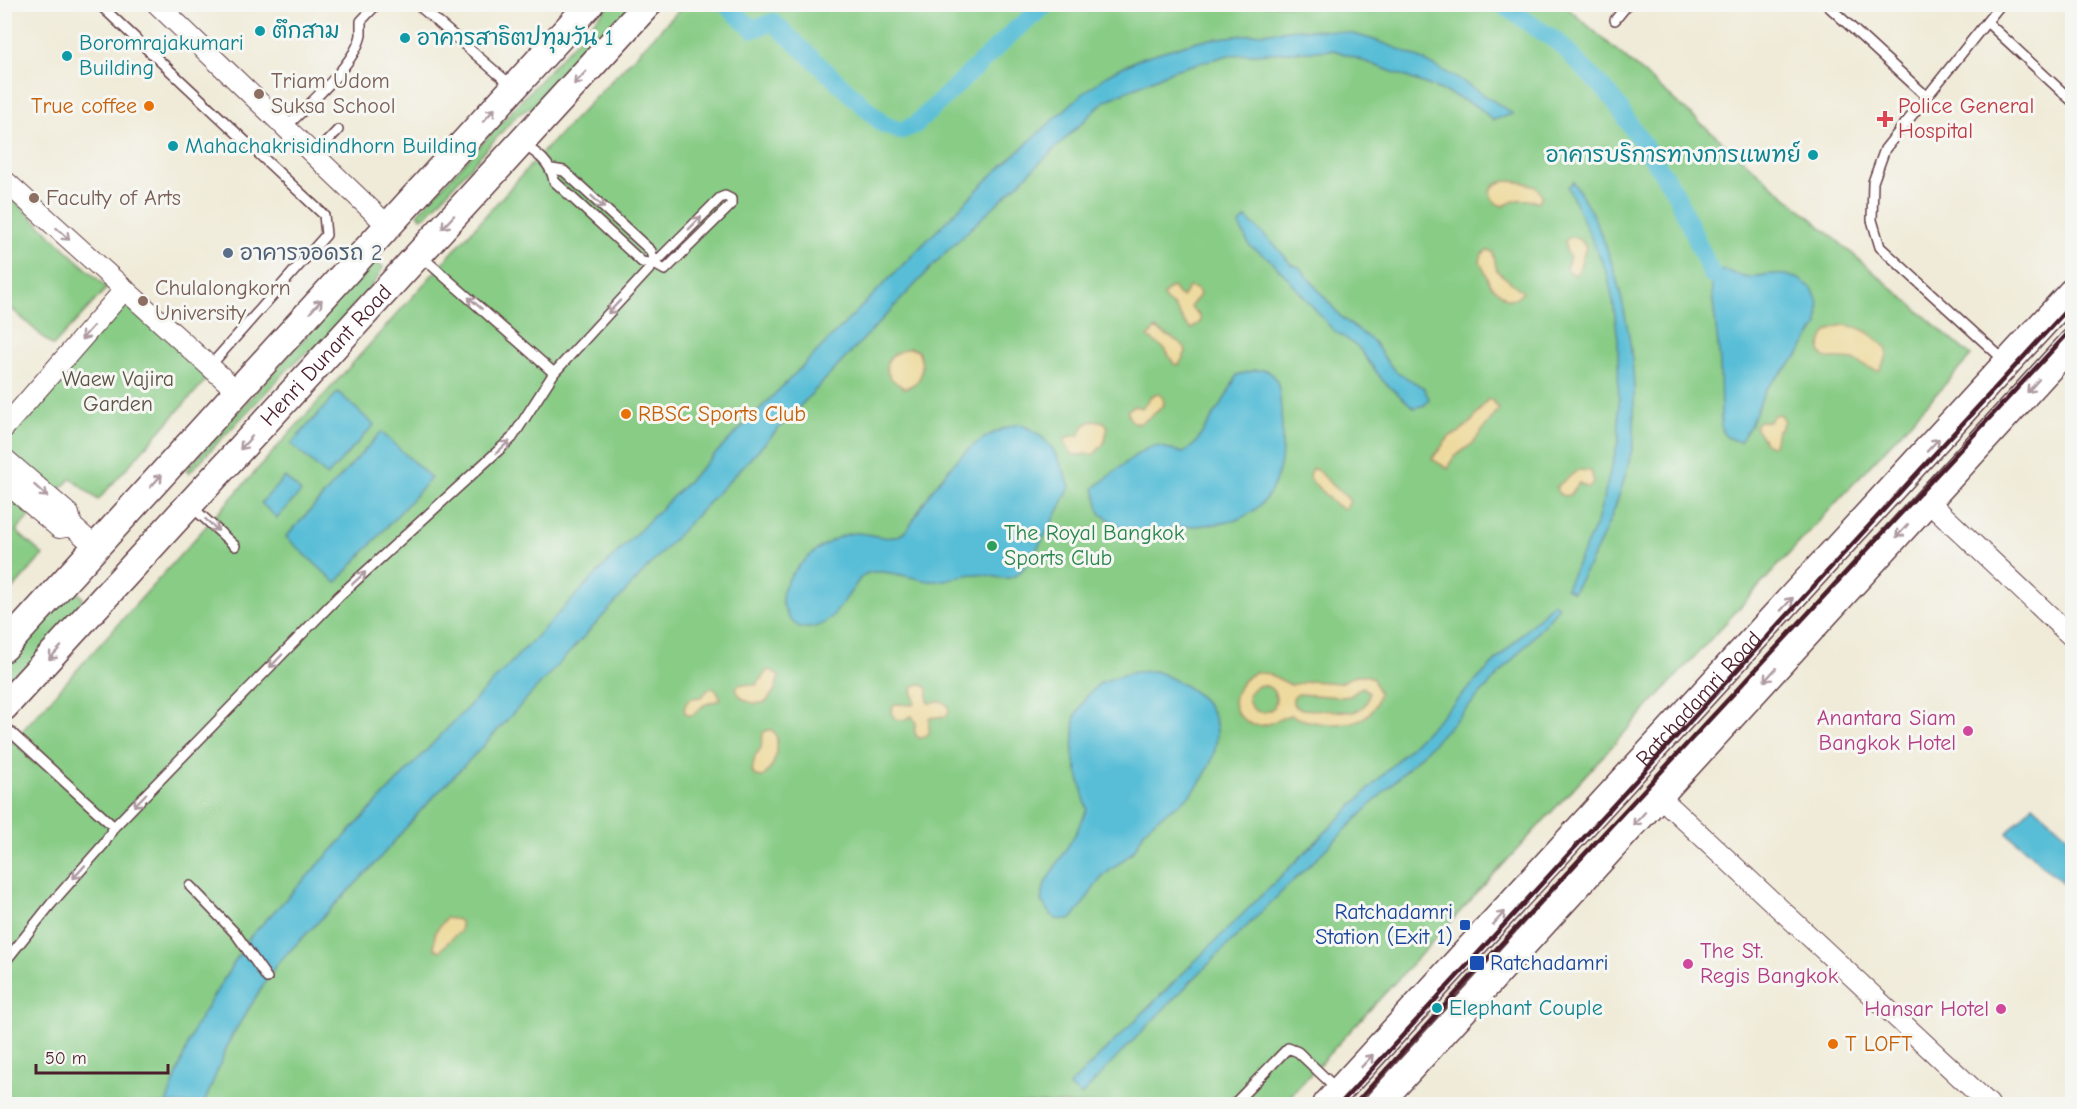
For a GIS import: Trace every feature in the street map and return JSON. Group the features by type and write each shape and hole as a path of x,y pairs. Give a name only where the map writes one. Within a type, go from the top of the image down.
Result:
{"main road":[{"name":"Henri Dunant Road","path":"4,648 590,4"},
{"name":"Henri Dunant Road","path":"4,707 648,4"},
{"path":"388,226 418,254"},
{"name":"Ratchadamri Road","path":"1333,1098 2073,292"},
{"name":"Ratchadamri Road","path":"1384,1102 1659,796 2073,343"},
{"path":"1902,478 1928,501"},
{"path":"96,547 127,574"},
{"path":"1632,771 1659,796"}],"street":[{"path":"157,4 388,226"},
{"path":"4,180 238,392"},
{"path":"4,428 125,289"},
{"path":"4,458 69,514 72,526 96,547"},
{"path":"4,481 59,528 72,526"},
{"path":"1928,501 2073,637"},
{"path":"1659,796 1915,1031 1989,1104"}],"lane":[{"path":"99,4 324,215 326,235 210,366"},
{"path":"286,127 343,68 355,51 361,37 361,21 377,4"},
{"path":"417,4 514,88"},
{"path":"1615,20 1629,4"},
{"path":"1826,4 1926,96"},
{"path":"2001,4 1885,148 1873,182 1872,220 1880,247 2008,363"},
{"path":"1987,22 2073,101"},
{"path":"315,154 338,130"},
{"path":"521,143 552,169 564,171 651,251 654,264"},
{"path":"4,963 51,904 104,844 114,826 315,617 512,438 554,373 654,264 720,198 725,196 730,199 731,206 665,270 654,264 642,262 554,181 552,169"},
{"path":"418,254 554,373"},
{"path":"190,504 236,546"},
{"path":"4,726 114,826"},
{"path":"190,886 242,942 267,978"},
{"path":"1234,1104 1288,1048 1298,1052 1333,1098"}],"green space":[{"path":"609,5 633,5 548,98 517,115 427,215 421,218 418,213"},
{"name":"The Royal Bangkok Sports Club","path":"684,5 1564,5 1971,356 1283,1104 5,1104 5,750 539,156"},
{"path":"4,191 107,288 53,346 12,309 5,316 5,260 10,254 5,250"},
{"path":"372,263 378,263 383,267 376,280 338,325 319,346 303,355 287,370 189,473 186,470"},
{"name":"Waew Vajira Garden","path":"126,295 213,372 98,500 71,478 53,497 5,452 5,434"},
{"path":"5,487 33,512 16,531 43,555 5,598"},
{"path":"76,591 83,598 71,619 5,692 5,666 69,593"}],"sand":[{"path":"1505,181 1531,185 1542,195 1539,201 1520,200 1502,206 1492,199 1490,191 1496,184"},
{"path":"1570,237 1580,240 1586,247 1579,270 1575,275 1566,269 1570,256 1566,251 1565,241"},
{"path":"1488,250 1493,252 1497,271 1523,292 1517,298 1507,299 1490,284 1480,261 1482,254"},
{"path":"1171,287 1182,297 1189,287 1197,289 1200,294 1191,307 1199,315 1201,321 1192,329 1163,296"},
{"path":"1844,325 1868,332 1887,349 1887,356 1879,371 1853,360 1830,359 1821,354 1820,348 1825,334"},
{"path":"1155,329 1184,346 1186,352 1179,365 1174,364 1165,349 1148,337"},
{"path":"910,348 918,351 922,369 919,379 905,388 890,377 887,365 893,355"},
{"path":"1159,394 1164,404 1156,412 1138,424 1130,419 1128,410 1134,406 1142,408 1152,395"},
{"path":"1487,400 1492,400 1499,409 1473,443 1454,457 1448,469 1432,459 1450,436 1458,433 1472,421"},
{"path":"1779,414 1784,420 1777,431 1774,445 1770,446 1765,443 1755,426 1759,421 1768,422 1774,415"},
{"path":"1094,420 1104,422 1108,427 1103,445 1094,454 1073,455 1064,442 1067,437 1079,435 1084,425"},
{"path":"1312,468 1322,474 1350,502 1344,509 1334,503 1310,480 1309,475"},
{"path":"1578,470 1591,471 1594,482 1589,488 1579,483 1570,495 1563,496 1558,493 1556,487"},
{"path":"771,670 779,676 775,690 766,702 752,703 740,696 736,688 740,684 756,685 767,671"},
{"path":"1255,672 1269,674 1291,685 1311,681 1340,683 1356,675 1366,675 1373,679 1379,693 1371,712 1351,722 1319,723 1290,715 1258,726 1242,718 1235,705 1236,692","holes":["1262,685 1272,690 1276,696 1274,707 1266,712 1255,710 1248,700 1252,690","1362,687 1369,692 1367,702 1353,712 1301,709 1293,703 1293,698 1298,694 1343,697 1350,696"]},
{"path":"920,684 928,688 928,703 943,702 948,706 949,712 946,716 929,718 929,733 922,738 917,737 916,723 912,716 903,720 895,719 892,713 893,706 896,704 913,705 915,703 912,689 913,686"},
{"path":"710,688 715,689 721,698 704,705 693,715 688,715 684,711 686,703 692,698 701,697"},
{"path":"772,730 776,735 775,758 763,777 755,776 752,771 755,756 761,748 763,733"},
{"path":"446,918 459,920 460,932 440,951 434,948 435,932"}],"water":[{"path":"1298,29 1346,32 1396,48 1456,78 1513,114 1493,120 1478,107 1441,90 1334,50 1229,55 1174,70 1105,101 946,252 422,809 373,866 276,965 231,1037 204,1104 166,1104 194,1028 249,938 615,555 992,175 1081,95 1112,72 1144,57 1201,40"},
{"path":"1573,182 1601,233 1620,292 1631,354 1634,428 1628,464 1610,521 1573,592 1566,588 1597,522 1619,439 1618,339 1613,301 1607,273 1568,187"},
{"path":"1246,218 1276,246 1291,264 1299,267 1342,318 1374,342 1397,372 1424,388 1429,399 1425,405 1414,408 1383,381 1358,347 1333,330 1283,273 1268,258 1250,246 1239,225"},
{"path":"1724,270 1747,278 1770,274 1799,279 1812,288 1819,304 1818,325 1797,357 1766,389 1750,426 1740,442 1727,437 1721,425 1720,363 1711,283 1712,275"},
{"path":"1266,370 1276,379 1280,395 1282,432 1281,461 1278,473 1270,491 1259,506 1242,518 1232,521 1144,534 1132,533 1100,513 1094,488 1134,456 1150,447 1156,446 1183,453 1195,444 1227,395 1237,375"},
{"path":"338,392 374,425 327,476 291,444"},
{"path":"1019,424 1046,441 1062,466 1070,487 1045,535 1021,571 1010,578 975,574 936,581 887,572 870,573 861,577 835,613 822,624 803,628 791,620 783,604 784,588 790,577 809,556 845,535 860,533 889,538 904,533 940,479 962,455 988,436"},
{"path":"381,432 431,478 336,583 286,537"},
{"path":"285,477 301,492 277,518 261,503"},
{"path":"1553,603 1559,607 1475,700 1193,979 1081,1096 1069,1086 1360,798"},
{"path":"1155,671 1194,691 1211,711 1216,723 1217,737 1210,764 1192,793 1150,824 1134,850 1100,880 1070,920 1055,919 1041,901 1045,883 1076,833 1087,809 1073,755 1075,716 1087,696 1100,683 1135,672"},
{"path":"2033,805 2072,840 2072,878 2066,886 2007,833"}],"waterway":[{"path":"725,4 753,29 773,22 883,124 900,131 915,125 1014,31 1047,4"},
{"path":"1501,4 1559,43 1611,96 1675,192 1712,275"}],"railway":[{"path":"1340,1104 2072,304"},
{"path":"1355,1104 2072,329"}],"place":[{"name":"ตึกสาม","path":"260,31"},
{"name":"อาคารสาธิตปทุมวัน 1","path":"405,38"},
{"name":"Boromrajakumari Building","path":"67,56"},
{"name":"Triam Udom Suksa School","path":"259,94"},
{"name":"True coffee","path":"149,106"},
{"name":"Police General Hospital","path":"1885,119"},
{"name":"Mahachakrisidindhorn Building","path":"173,146"},
{"name":"อาคารบริการทางการแพทย์","path":"1813,155"},
{"name":"Faculty of Arts","path":"34,198"},
{"name":"อาคารจอดรถ 2","path":"228,253"},
{"name":"Chulalongkorn University","path":"143,301"},
{"name":"RBSC Sports Club","path":"626,414"},
{"name":"The Royal Bangkok Sports Club","path":"992,546"},
{"name":"Anantara Siam Bangkok Hotel","path":"1968,731"},
{"name":"Ratchadamri Station (Exit 1)","path":"1465,925"},
{"name":"Ratchadamri","path":"1477,963"},
{"name":"The St. Regis Bangkok","path":"1688,964"},
{"name":"Elephant Couple","path":"1437,1008"},
{"name":"Hansar Hotel","path":"2001,1009"},
{"name":"T LOFT","path":"1833,1044"}]}
